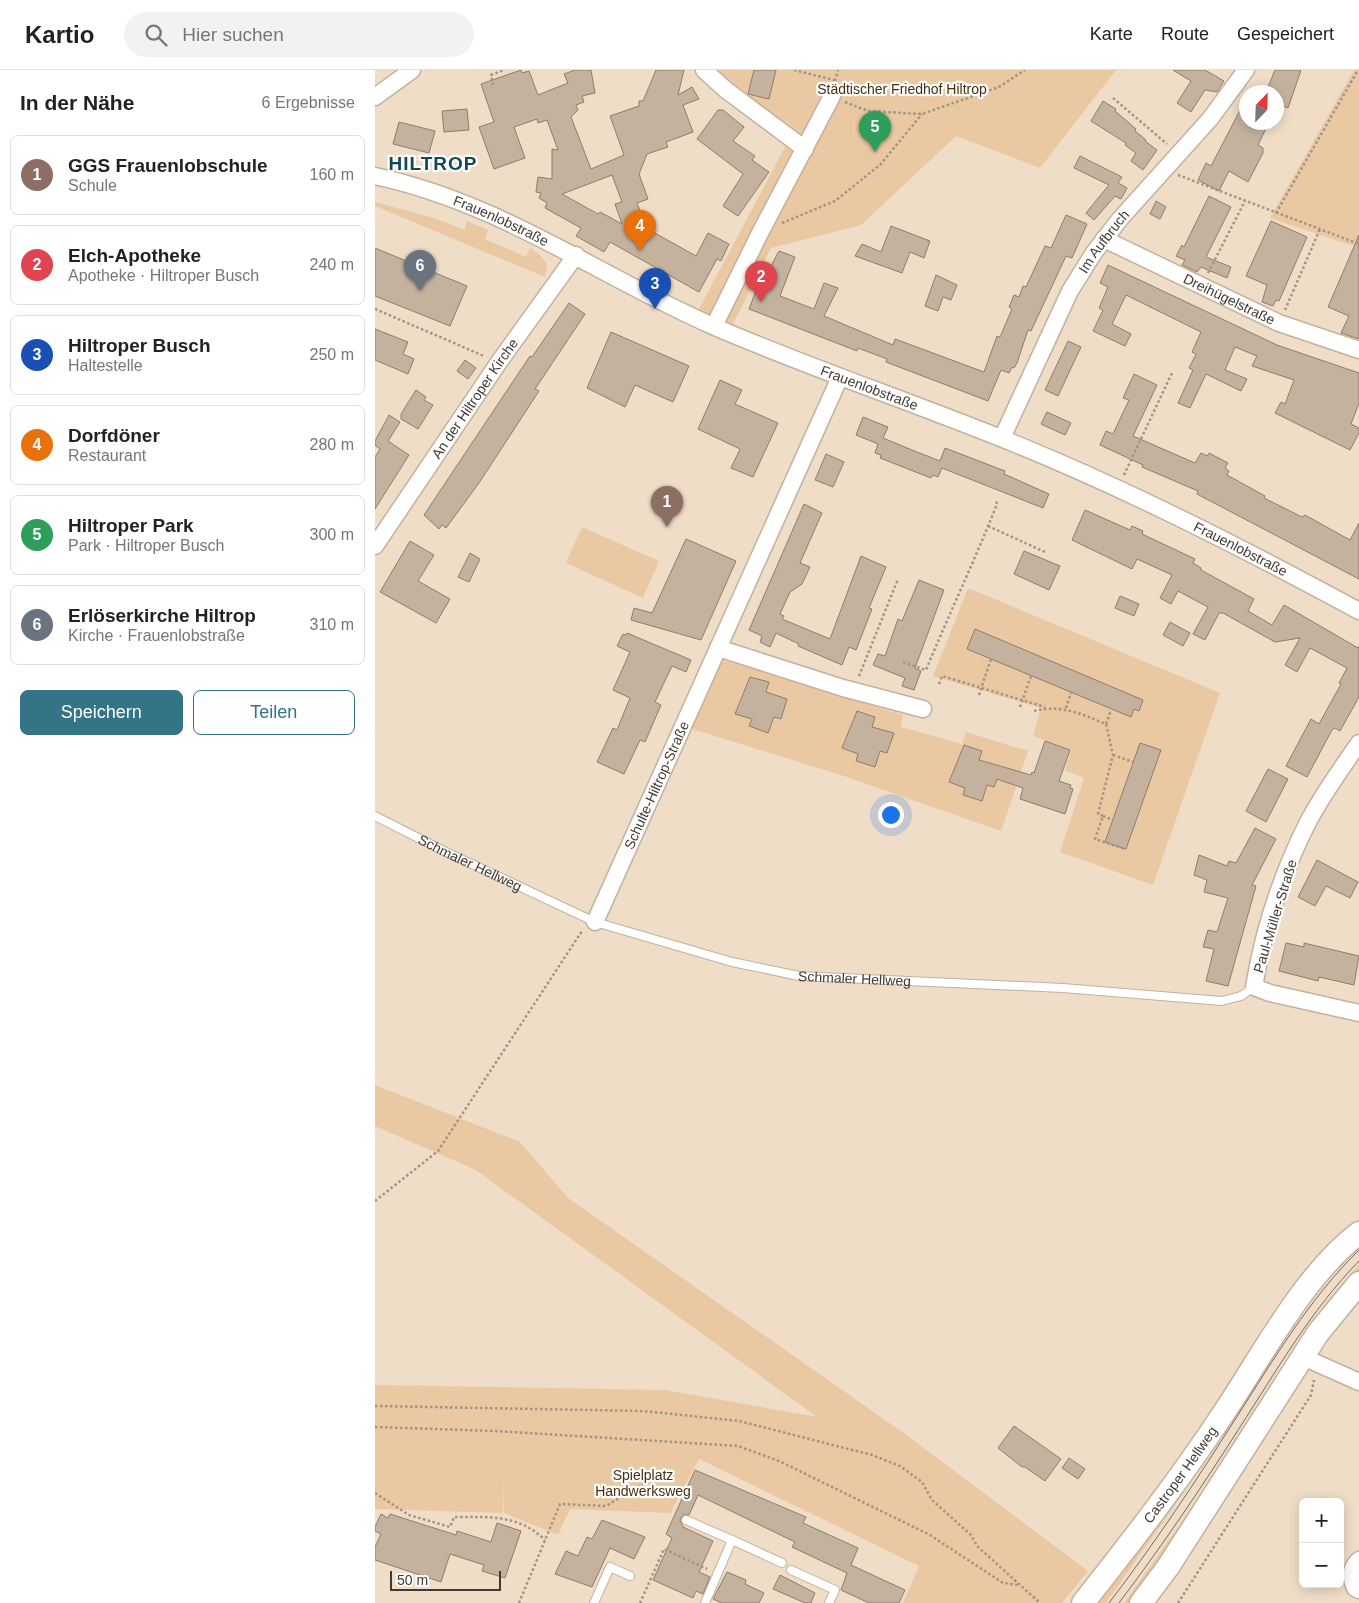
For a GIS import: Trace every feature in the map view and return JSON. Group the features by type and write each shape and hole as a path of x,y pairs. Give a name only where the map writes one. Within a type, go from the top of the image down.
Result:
{"main road":[{"name":"Castroper Hellweg","path":"1083,1603 1179,1477 1316,1276 1359,1233"},
{"path":"1141,1603 1167,1568 1336,1308 1359,1283"},
{"path":"1271,1340 1303,1357"}],"street":[{"path":"375,97 412,70"},
{"path":"704,70 726,90 805,149"},
{"name":"Im Aufbruch","path":"1002,438 1070,291 1104,239 1210,119 1246,70"},
{"path":"714,326 760,233 805,149 833,88"},
{"name":"Frauenlobstraße","path":"375,176 411,184 482,210 576,255 655,299 714,326 840,377 1002,438 1118,488 1201,528 1359,611"},
{"name":"Dreihügelstraße","path":"1104,239 1279,323 1359,350"},
{"name":"An der Hiltroper Kirche","path":"376,544 499,362 576,255"},
{"name":"Schulte-Hiltrop-Straße","path":"595,922 840,377"},
{"path":"718,648 843,688 923,709"},
{"name":"Paul-Müller-Straße","path":"1254,987 1268,928 1290,862 1307,824 1329,786 1359,743"},
{"path":"1254,987 1270,993 1359,1014"},
{"path":"1303,1357 1359,1382"},
{"path":"1359,1560 1353,1565 1351,1574 1355,1588 1359,1590"}],"lane":[{"name":"Schmaler Hellweg","path":"375,816 444,851 595,922 732,962 799,976 1063,988 1222,1001 1241,996 1254,987"},
{"path":"686,1520 782,1563"},
{"path":"705,1603 732,1540"},
{"path":"594,1603 610,1567 630,1576"},
{"path":"791,1570 835,1590 829,1603"}],"path":[{"path":"493,85 491,75 504,70"},
{"path":"794,70 833,88 868,111 922,114 999,87 1025,70"},
{"path":"1276,212 1358,70"},
{"path":"1113,98 1179,155"},
{"path":"760,233 835,201 880,165 922,114"},
{"path":"1165,171 1359,244"},
{"path":"1201,286 1245,200"},
{"path":"1279,323 1321,229"},
{"path":"375,309 499,362"},
{"path":"1118,488 1172,373"},
{"path":"903,662 926,670 989,526 997,504 996,500"},
{"path":"989,526 1045,552"},
{"path":"859,676 898,579"},
{"path":"979,695 991,659"},
{"path":"939,684 942,676 1045,708"},
{"path":"1020,707 1031,676"},
{"path":"1066,708 1071,693"},
{"path":"1034,711 1045,708 1066,708 1106,724"},
{"path":"1111,710 1106,724 1113,755 1098,814 1113,820"},
{"path":"1113,755 1133,762"},
{"path":"1103,816 1095,839 1125,849"},
{"path":"375,1202 438,1150 585,927 595,922"},
{"path":"1178,1603 1311,1395 1314,1380"},
{"path":"375,1406 643,1411 703,1416 739,1421 872,1454 900,1466 922,1482 932,1500 971,1535 977,1546 1040,1603"},
{"path":"375,1427 496,1431 737,1446 779,1461 921,1530 1003,1583 1019,1586"},
{"path":"519,1603 559,1504 606,1506 659,1474"},
{"path":"375,1493 409,1515 450,1527 454,1517 500,1517 533,1529 545,1540"},
{"path":"640,1603 664,1549 718,1573"}],"green space":[{"name":"Städtischer Friedhof Hiltrop","path":"718,70 1116,70 1040,168 956,136 861,225 771,248 733,324 698,311 792,134 758,107"},
{"path":"1354,70 1359,70 1359,248 1270,218"},
{"path":"375,202 434,218 464,230 467,221 488,230 485,239 526,257 530,248 540,255 547,264 545,277 375,206"},
{"path":"582,527 659,561 643,598 566,563"},
{"path":"968,588 1220,693 1153,885 1060,852 1084,778 1065,770 1071,750 1033,736 1041,708 933,676"},
{"path":"723,660 903,715 901,727 962,744 966,732 1028,751 1001,831 844,776 689,728 718,665"},
{"name":"Spielplatz Handwerksweg","path":"375,1085 520,1142 568,1198 905,1434 1088,1571 1062,1603 903,1603 919,1566 699,1459 670,1513 570,1509 558,1535 504,1513 504,1481 503,1513 375,1509 375,1385 665,1390 817,1417 476,1170 375,1126"},
{"path":"1359,1265 1359,1275 1307,1335 1304,1333 1328,1300"},
{"path":"1270,1386 1274,1389 1132,1603 1124,1603 1203,1492"},
{"path":"1219,1439 1106,1603 1090,1603"}],"building":[{"path":"521,70 522,73 529,71 538,95 568,83 564,74 575,70 591,70 595,93 582,96 584,102 576,105 578,110 571,117 591,169 624,155 610,116 639,106 639,101 643,101 656,70 684,70 678,95 692,87 699,99 683,105 693,132 666,142 668,147 647,154 639,174 648,199 637,203 650,237 653,232 696,256 708,233 729,244 721,261 717,259 699,292 610,242 604,252 576,236 581,228 545,208 547,203 539,198 541,193 536,192 538,177 552,179 552,149 558,150 547,120 538,123 537,119 514,127 525,158 494,169 479,127 494,122 481,84","holes":["612,175 622,202 615,204 622,224 600,212 598,214 562,194"]},
{"path":"754,70 776,70 769,99 748,94"},
{"path":"1173,70 1205,70 1224,81 1217,92 1205,90 1191,112 1177,103 1191,81"},
{"path":"1275,70 1301,70 1288,108 1284,106 1284,85 1269,85"},
{"path":"1103,101 1116,109 1115,111 1136,129 1135,131 1145,141 1157,150 1143,170 1131,161 1136,153 1125,145 1126,143 1091,121"},
{"path":"467,109 469,130 444,132 442,111"},
{"path":"718,110 723,110 744,127 733,141 755,156 752,160 769,172 738,216 723,206 743,174 697,139"},
{"path":"1239,112 1239,130 1265,130 1258,145 1263,148 1263,153 1248,182 1229,171 1219,191 1198,180 1206,163 1211,166"},
{"path":"399,122 435,131 429,153 393,144"},
{"path":"1080,156 1122,177 1118,183 1127,188 1121,199 1115,196 1094,220 1086,213 1109,185 1074,168"},
{"path":"1209,196 1231,207 1206,257 1231,267 1227,278 1201,267 1197,272 1182,265 1185,260 1176,256 1182,245 1184,247"},
{"path":"1156,201 1166,207 1160,219 1150,214"},
{"path":"1066,215 1087,224 1072,258 1066,256 1031,331 1028,330 1017,363 1009,373 1001,370 988,401 886,362 887,359 858,348 857,351 749,309 757,288 759,289 779,251 795,257 780,296 814,309 824,283 838,288 824,316 893,345 895,339 984,372 997,336 1000,337 1012,309 1009,307 1014,295 1019,297 1023,286 1026,287 1045,246 1051,248"},
{"path":"1271,221 1307,237 1279,301 1276,300 1273,306 1262,302 1267,285 1246,276"},
{"path":"891,226 930,241 924,258 910,252 902,273 855,256 862,244 881,252"},
{"path":"1359,235 1359,339 1341,333 1349,316 1328,307"},
{"path":"375,248 467,286 450,326 375,296"},
{"path":"1108,265 1277,345 1359,373 1359,403 1351,424 1359,428 1359,433 1350,450 1275,413 1281,402 1285,404 1294,380 1252,366 1257,356 1235,347 1225,370 1247,379 1241,391 1206,374 1190,408 1178,403 1193,370 1189,368 1196,354 1192,352 1201,332 1126,295 1112,324 1131,334 1125,346 1093,331 1103,310 1099,308 1108,287 1100,283"},
{"path":"936,275 957,285 951,300 943,297 938,311 925,306"},
{"path":"569,303 585,314 535,389 539,391 479,483 446,528 442,525 439,529 424,515 530,356 532,357"},
{"path":"375,329 408,342 403,354 414,359 408,374 375,360"},
{"path":"611,332 689,366 673,402 635,385 625,407 587,388"},
{"path":"1068,341 1081,347 1058,396 1045,390"},
{"path":"465,360 476,368 468,379 457,371"},
{"path":"1134,374 1157,385 1133,436 1195,463 1201,453 1207,456 1209,453 1228,463 1225,468 1229,471 1227,475 1265,496 1264,498 1302,517 1305,515 1350,540 1359,523 1359,579 1197,494 1198,491 1142,467 1143,465 1100,445 1106,431 1113,434 1129,400 1123,398"},
{"path":"720,380 742,390 735,404 778,423 753,477 731,468 740,449 698,429"},
{"path":"416,390 426,397 424,400 433,405 418,429 401,419 401,414"},
{"path":"1047,412 1071,423 1065,435 1041,424"},
{"path":"389,415 400,422 388,441 409,455 375,509 375,457 380,449 375,445 375,441"},
{"path":"863,417 888,427 883,438 940,461 945,448 1005,471 1004,474 1049,494 1043,508 942,468 938,477 933,475 931,478 880,458 881,455 875,453 878,444 856,435"},
{"path":"826,454 844,462 833,487 815,480"},
{"path":"804,504 822,513 800,563 810,567 802,584 790,592 780,614 784,616 782,619 830,639 861,556 886,567 869,608 872,609 856,650 849,647 842,665 798,646 799,644 776,633 770,647 760,642 762,636 749,630"},
{"path":"1085,510 1130,530 1132,526 1143,531 1142,534 1195,559 1193,563 1201,568 1201,570 1254,599 1248,611 1272,625 1284,605 1358,648 1359,646 1359,697 1340,731 1335,728 1332,730 1307,777 1286,766 1311,719 1319,724 1341,684 1339,683 1347,668 1310,648 1297,672 1285,665 1300,638 1275,642 1223,613 1219,613 1205,640 1193,634 1208,607 1178,591 1171,604 1160,598 1172,575 1137,559 1132,569 1072,540"},
{"path":"686,539 736,561 701,640 631,620 634,608 652,613"},
{"path":"410,541 434,555 418,581 450,599 436,623 380,592"},
{"path":"1024,551 1060,566 1049,590 1014,574"},
{"path":"470,553 480,559 469,582 458,577"},
{"path":"919,580 944,590 915,668 921,671 914,690 902,686 905,678 873,665 878,654 885,656 898,619 902,621"},
{"path":"1120,596 1139,604 1134,616 1115,608"},
{"path":"1170,622 1190,633 1183,646 1163,635"},
{"path":"975,629 1143,700 1139,711 1134,709 1131,717 967,649"},
{"path":"627,633 691,660 686,672 672,666 655,702 661,705 645,742 640,740 624,774 597,762 613,728 617,730 630,698 613,690 630,652 617,646 623,634 626,635"},
{"path":"750,677 769,682 766,692 787,699 781,719 774,717 768,733 749,726 752,719 735,714"},
{"path":"857,711 875,717 872,727 894,733 887,753 880,751 875,767 856,761 858,754 842,748"},
{"path":"1045,741 1070,750 1059,781 1071,785 1070,788 1073,789 1065,814 1020,799 1023,788 997,779 994,787 987,785 982,801 963,795 965,788 949,782 964,745 982,751 979,760 1031,775 1032,772 1034,773"},
{"path":"1140,743 1161,750 1126,849 1105,842"},
{"path":"1268,769 1288,779 1266,822 1246,811"},
{"path":"1255,828 1276,839 1252,885 1256,886 1228,986 1206,981 1214,949 1203,947 1208,930 1217,932 1228,898 1204,892 1207,880 1194,875 1199,855 1227,866 1229,861 1236,863"},
{"path":"1317,860 1358,882 1350,898 1326,886 1315,906 1298,897"},
{"path":"1286,943 1304,947 1304,943 1359,956 1354,985 1319,977 1318,981 1279,971"},
{"path":"1014,1426 1061,1459 1045,1481 1025,1467 1022,1467 998,1448"},
{"path":"1069,1458 1085,1469 1078,1479 1062,1468"},
{"path":"695,1470 806,1517 803,1523 858,1548 851,1565 905,1590 899,1603 869,1603 841,1590 847,1573 792,1547 795,1542 698,1495 689,1515 683,1515 680,1520 683,1527 713,1541 699,1572 710,1577 703,1594 696,1591 693,1598 653,1580 672,1538 666,1534"},
{"path":"381,1514 388,1518 390,1514 456,1535 457,1531 491,1542 497,1523 521,1531 505,1578 482,1571 484,1565 450,1554 441,1582 375,1560 375,1547 381,1534 375,1531 375,1527"},
{"path":"602,1520 645,1537 634,1559 610,1548 592,1587 555,1574 566,1551 578,1556 587,1537 592,1539"},
{"path":"727,1572 746,1580 745,1584 764,1593 759,1603 722,1603 713,1599"},
{"path":"780,1575 815,1593 811,1603 805,1603 773,1589"}],"tram line":[{"path":"1109,1603 1175,1512 1293,1330 1324,1289 1359,1250"},
{"path":"1119,1603 1196,1494 1310,1320 1359,1261"}],"place":[{"name":"Hiltroper Park","path":"875,152"},
{"name":"Dorfdöner","path":"640,251"},
{"name":"Erlöserkirche Hiltrop","path":"420,291"},
{"name":"Elch-Apotheke","path":"761,302"},
{"name":"Hiltroper Busch","path":"655,309"},
{"name":"GGS Frauenlobschule","path":"667,527"}],"district":[{"name":"HILTROP","path":"433,163"}]}
